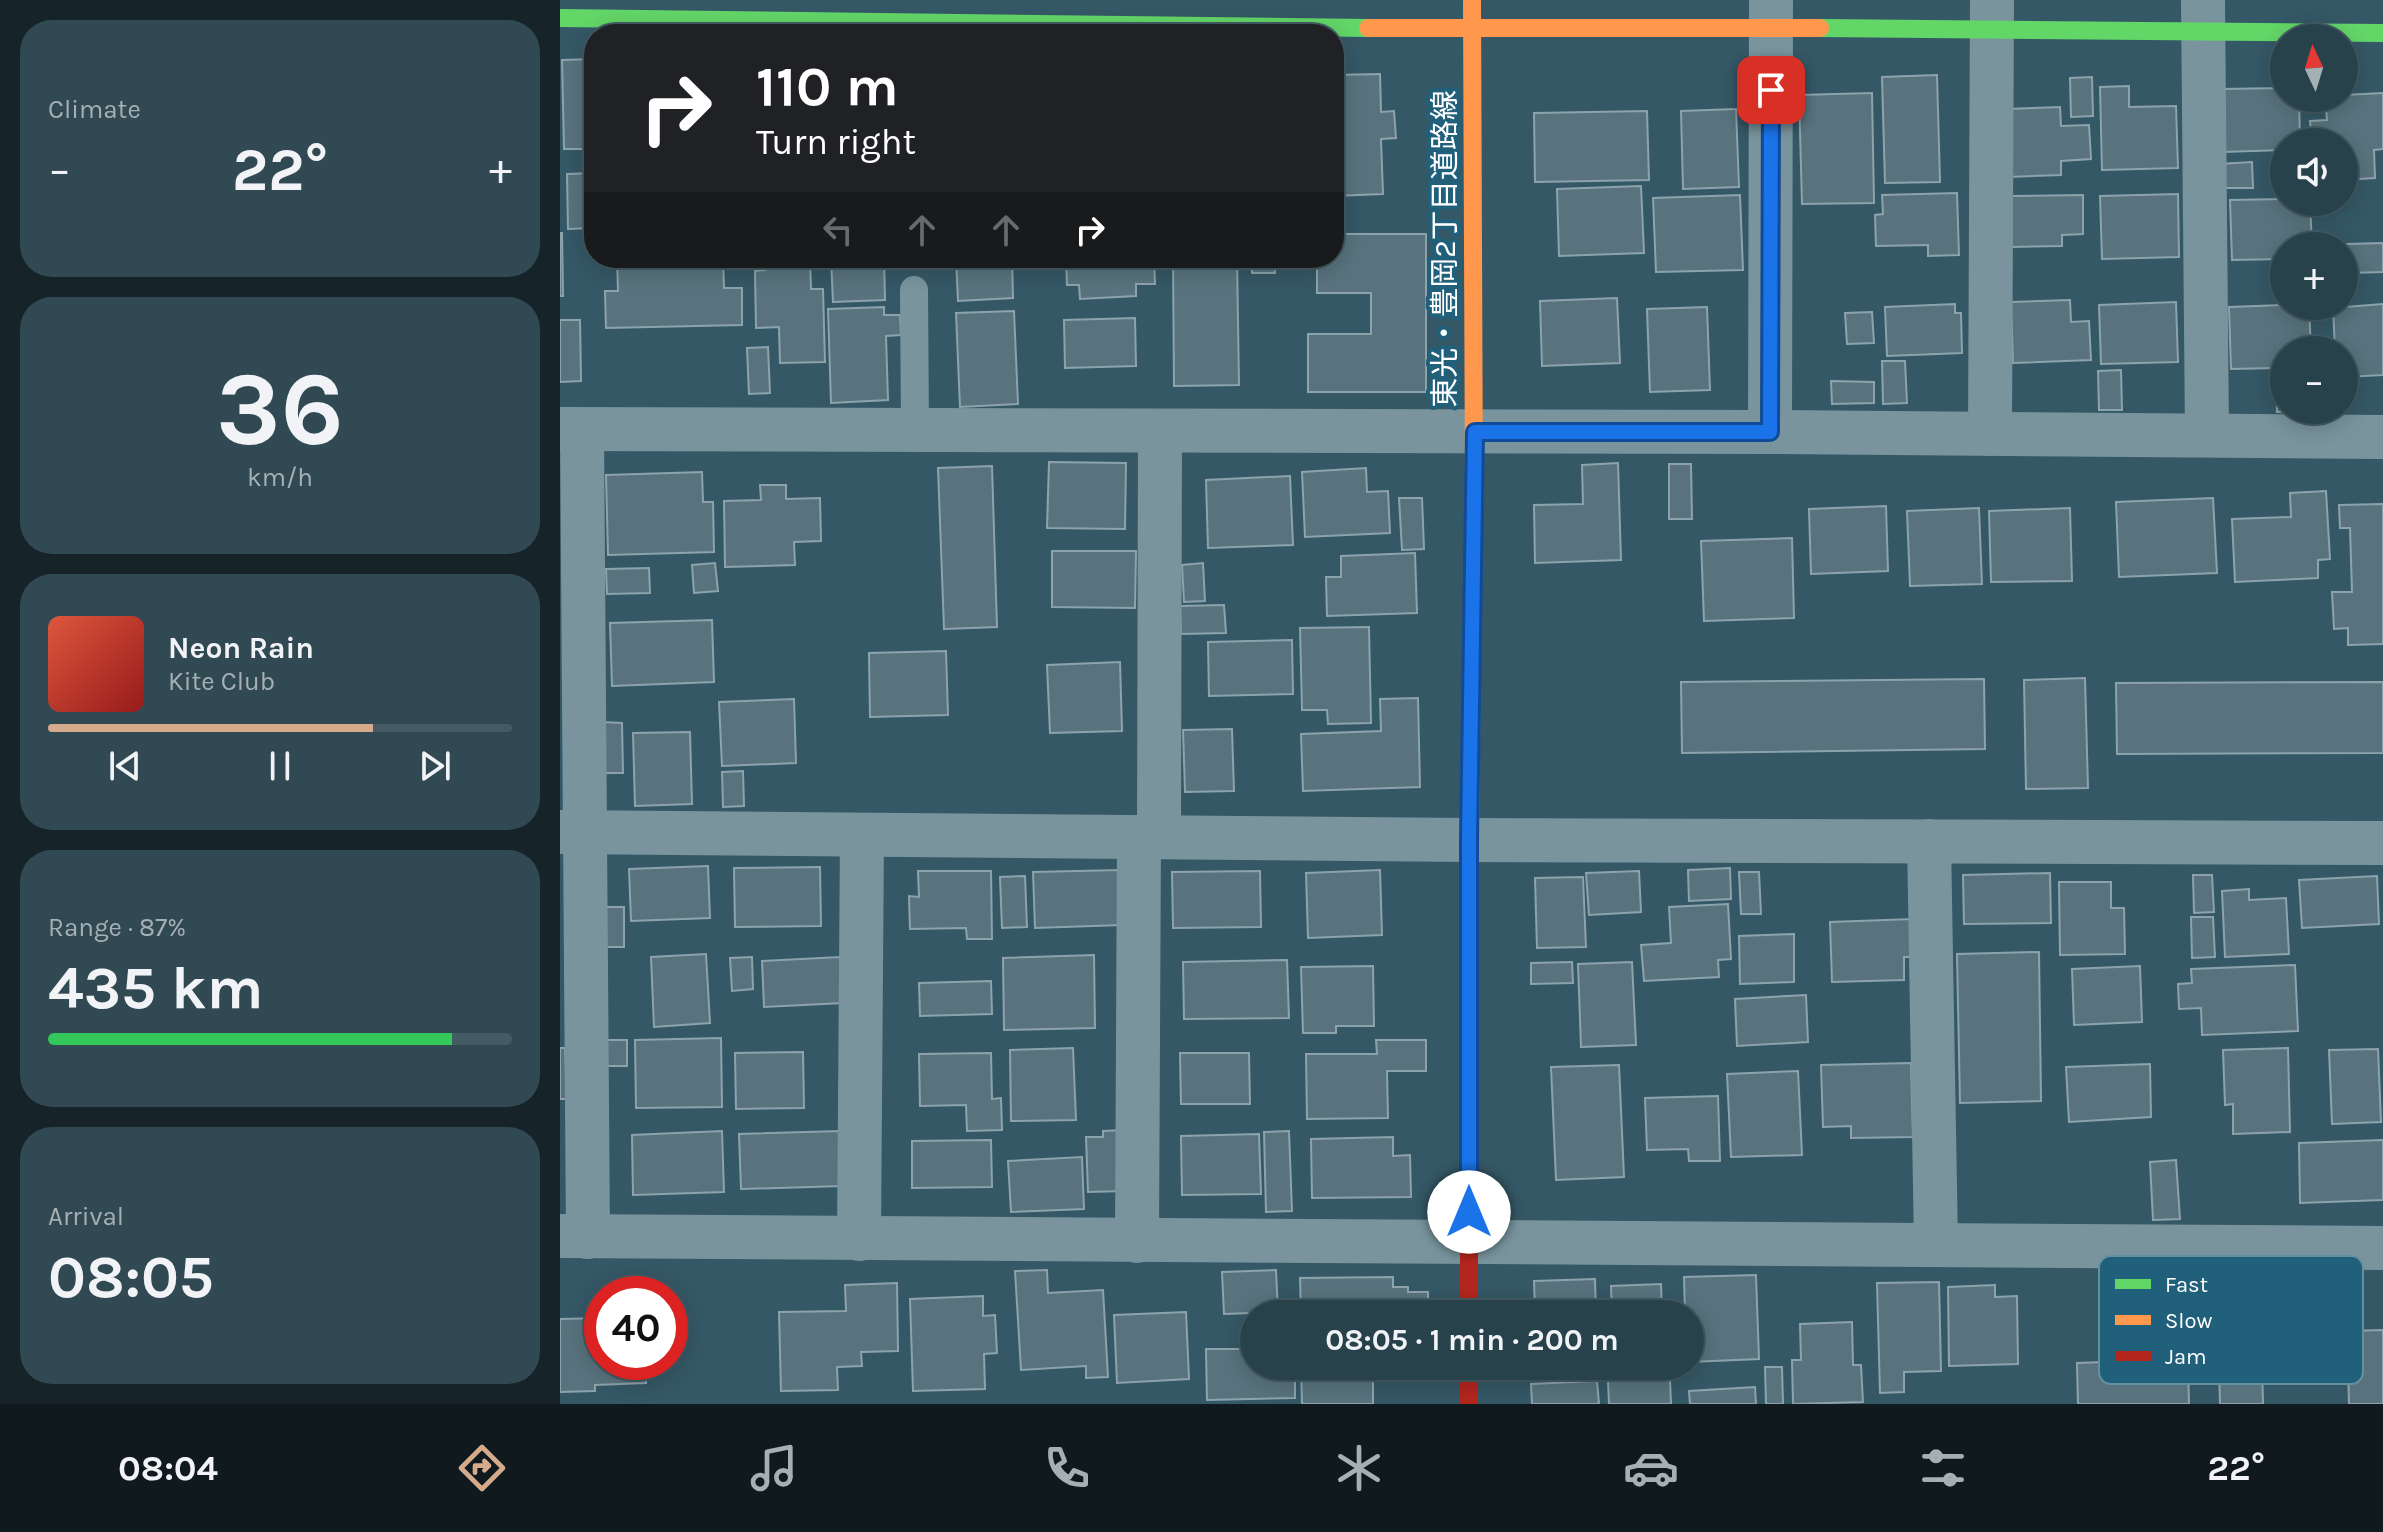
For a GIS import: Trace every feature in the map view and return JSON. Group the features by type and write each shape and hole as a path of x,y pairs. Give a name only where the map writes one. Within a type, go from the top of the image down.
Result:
{"street":[{"name":"東光・豊岡2丁目道路線","path":"1469,1300 1469,840 1475,432 1472,0"},
{"path":"820,24 1115,12 1472,29 1771,14 2202,16 2383,33"},
{"path":"1770,432 1771,14"},
{"path":"1990,434 1992,15"},
{"path":"2202,16 2207,435"},
{"path":"560,18 684,24"},
{"path":"2383,437 571,429 574,1236 2383,1248"},
{"path":"1137,1241 1160,431"},
{"path":"573,832 1469,840 2383,843"},
{"path":"859,1239 862,835"},
{"path":"1929,841 1936,1245"},
{"path":"1469,1380 1469,1404"}],"lane":[{"path":"914,290 915,430"}],"building":[{"path":"584,59 584,149 564,149 562,60"},
{"path":"1380,74 1381,112 1394,111 1396,138 1381,139 1383,194 1344,196 1344,75"},
{"path":"1937,75 1940,182 1885,183 1882,77"},
{"path":"2092,77 2093,116 2071,117 2070,78"},
{"path":"2129,86 2129,107 2176,106 2178,168 2102,170 2100,87"},
{"path":"2270,88 2270,112 2299,112 2300,128 2270,128 2270,150 2222,152 2220,89"},
{"path":"1872,93 1874,203 1802,204 1799,95"},
{"path":"2383,93 2383,149 2374,150 2375,178 2358,179 2358,128 2311,128 2310,121 2327,120 2326,112 2358,112 2358,94"},
{"path":"2060,107 2061,126 2089,125 2091,159 2061,161 2061,175 2008,177 2005,109"},
{"path":"1736,109 1739,187 1683,189 1681,111"},
{"path":"1647,111 1649,180 1535,182 1534,113"},
{"path":"2252,162 2253,188 2220,188 2219,164"},
{"path":"584,173 584,228 568,229 567,174"},
{"path":"1641,186 1644,253 1559,256 1557,189"},
{"path":"1957,193 1959,255 1928,256 1928,245 1876,246 1875,215 1883,214 1882,195"},
{"path":"2178,194 2179,257 2102,259 2100,196"},
{"path":"1740,195 1743,270 1656,272 1653,198"},
{"path":"2083,195 2083,234 2062,235 2062,246 2012,247 2011,196"},
{"path":"2270,199 2270,216 2311,216 2311,232 2270,232 2270,259 2232,260 2230,200"},
{"path":"562,233 563,296 560,296"},
{"path":"1344,234 1426,234 1426,392 1308,392 1308,334 1371,334 1371,293 1317,293 1317,268 1344,268"},
{"path":"2383,243 2383,272 2358,273 2358,244"},
{"path":"617,268 723,268 724,288 742,288 742,325 606,328 605,291 618,291"},
{"path":"810,268 811,289 823,289 825,362 780,363 779,327 756,328 755,271"},
{"path":"831,268 884,268 885,300 833,302"},
{"path":"956,268 1012,268 1013,298 958,301"},
{"path":"1066,268 1154,268 1155,284 1136,284 1136,296 1080,299 1079,285 1067,285"},
{"path":"1173,268 1237,268 1239,385 1174,386"},
{"path":"1252,268 1275,268 1275,273 1252,273"},
{"path":"1617,298 1620,363 1542,366 1540,301"},
{"path":"2070,300 2071,322 2089,321 2091,360 2013,363 2011,302"},
{"path":"2176,302 2178,362 2101,364 2099,305"},
{"path":"1955,304 1955,313 1961,313 1962,353 1887,356 1885,307"},
{"path":"2383,304 2383,375 2358,376 2358,336 2334,336 2334,320 2358,320 2358,306"},
{"path":"2270,306 2270,320 2310,320 2310,336 2270,336 2270,368 2231,369 2229,307"},
{"path":"884,307 884,315 900,315 901,335 886,336 888,400 831,403 828,309"},
{"path":"1707,307 1710,390 1650,392 1647,309"},
{"path":"1014,311 1018,404 960,407 956,313"},
{"path":"1872,312 1874,343 1847,344 1845,313"},
{"path":"1135,318 1136,366 1065,368 1064,320"},
{"path":"560,320 580,320 581,381 560,382"},
{"path":"768,347 770,393 749,394 747,348"},
{"path":"1882,361 1905,361 1907,403 1883,404"},
{"path":"2121,370 2122,410 2099,410 2098,371"},
{"path":"1831,381 1874,382 1874,403 1832,404"},
{"path":"1049,462 1126,463 1125,529 1047,528"},
{"path":"1618,463 1621,560 1535,563 1534,505 1583,504 1582,465"},
{"path":"1669,464 1691,464 1692,519 1669,519"},
{"path":"992,466 997,627 944,629 938,468"},
{"path":"1366,468 1367,492 1388,491 1390,533 1305,537 1302,472"},
{"path":"702,472 703,502 713,502 714,552 608,555 606,475"},
{"path":"1290,476 1293,545 1208,548 1206,480"},
{"path":"760,485 786,485 786,499 820,498 821,541 794,542 795,565 725,567 724,501 761,500"},
{"path":"2326,491 2330,559 2318,560 2318,578 2235,582 2232,519 2291,517 2290,493"},
{"path":"1399,498 1422,498 1424,549 1402,550"},
{"path":"2213,498 2217,573 2119,577 2116,502"},
{"path":"2383,504 2383,644 2348,645 2348,628 2334,629 2332,592 2352,592 2350,528 2340,528 2339,505"},
{"path":"1886,506 1888,571 1811,574 1809,509"},
{"path":"1979,508 1982,584 1910,586 1907,511"},
{"path":"2070,508 2072,581 1991,582 1989,511"},
{"path":"1792,538 1794,618 1704,621 1701,541"},
{"path":"1052,551 1136,551 1135,608 1052,607"},
{"path":"1415,553 1417,613 1327,616 1326,577 1341,577 1341,556"},
{"path":"715,563 718,591 694,593 692,565"},
{"path":"1203,563 1205,601 1184,602 1182,565"},
{"path":"649,568 650,593 607,594 606,569"},
{"path":"1224,605 1226,633 1181,634 1180,606"},
{"path":"712,620 714,682 612,686 610,623"},
{"path":"1369,627 1371,723 1328,724 1327,710 1302,710 1300,628"},
{"path":"1292,640 1293,694 1209,696 1208,642"},
{"path":"946,651 948,715 870,717 869,653"},
{"path":"1120,662 1122,731 1050,733 1047,665"},
{"path":"2085,678 2088,788 2026,789 2024,680"},
{"path":"1984,679 1985,749 1682,753 1681,682"},
{"path":"2383,682 2383,753 2117,754 2116,683"},
{"path":"1418,698 1420,787 1303,791 1301,734 1381,731 1380,699"},
{"path":"794,699 796,763 722,766 719,702"},
{"path":"601,722 622,723 623,773 602,773"},
{"path":"1232,729 1234,791 1185,792 1183,730"},
{"path":"690,732 692,804 635,806 633,733"},
{"path":"743,771 744,806 723,807 722,772"},
{"path":"708,866 710,918 631,921 629,869"},
{"path":"820,867 821,926 735,927 734,868"},
{"path":"1730,868 1731,899 1689,901 1688,870"},
{"path":"1121,870 1122,925 1035,928 1033,872"},
{"path":"1380,870 1382,935 1308,938 1306,873"},
{"path":"918,871 991,871 992,939 967,939 966,928 910,929 909,896 919,897"},
{"path":"1260,871 1261,927 1173,928 1172,872"},
{"path":"1639,871 1641,912 1589,915 1586,873"},
{"path":"1739,872 1759,872 1761,914 1741,914"},
{"path":"2050,873 2051,923 1964,924 1963,875"},
{"path":"2193,875 2212,875 2214,912 2194,913"},
{"path":"1025,876 1027,927 1002,928 1000,877"},
{"path":"2377,876 2379,924 2302,928 2299,880"},
{"path":"1583,877 1586,947 1537,948 1535,878"},
{"path":"2059,882 2111,882 2111,908 2124,908 2125,954 2060,955"},
{"path":"2249,889 2249,900 2286,898 2289,954 2225,957 2222,891"},
{"path":"1728,904 1731,959 1718,960 1719,977 1644,981 1641,945 1671,943 1669,907"},
{"path":"601,907 624,907 624,947 602,947"},
{"path":"2191,917 2213,917 2215,957 2192,958"},
{"path":"1913,919 1915,957 1904,957 1904,980 1832,982 1830,922"},
{"path":"1794,934 1794,982 1740,984 1739,936"},
{"path":"2039,952 2041,1101 1960,1103 1957,954"},
{"path":"706,954 710,1023 654,1027 651,957"},
{"path":"1094,955 1095,1028 1004,1030 1003,958"},
{"path":"752,957 753,989 732,991 730,958"},
{"path":"840,957 843,1003 764,1007 762,961"},
{"path":"1287,960 1289,1018 1184,1019 1183,962"},
{"path":"1572,962 1573,983 1531,984 1531,963"},
{"path":"1632,962 1636,1045 1581,1047 1578,964"},
{"path":"2295,965 2298,1031 2202,1035 2201,1008 2179,1009 2178,984 2192,983 2191,969"},
{"path":"1373,966 1374,1026 1336,1026 1336,1033 1303,1033 1301,967"},
{"path":"2140,966 2142,1022 2074,1025 2072,969"},
{"path":"991,981 992,1014 920,1016 919,983"},
{"path":"1806,995 1808,1042 1737,1046 1735,999"},
{"path":"721,1038 722,1107 636,1108 635,1040"},
{"path":"603,1040 627,1040 627,1066 604,1066"},
{"path":"1376,1040 1426,1040 1426,1071 1387,1071 1388,1118 1307,1119 1306,1054 1377,1054"},
{"path":"560,1048 565,1048 567,1099 560,1099"},
{"path":"1073,1048 1076,1120 1011,1121 1010,1050"},
{"path":"2288,1048 2290,1132 2233,1134 2233,1104 2225,1105 2223,1050"},
{"path":"2378,1049 2381,1122 2332,1124 2329,1050"},
{"path":"803,1052 804,1108 736,1109 735,1053"},
{"path":"991,1053 992,1099 1001,1098 1002,1130 967,1131 966,1105 920,1106 919,1054"},
{"path":"1180,1053 1249,1053 1250,1104 1181,1104"},
{"path":"1911,1063 1913,1137 1851,1138 1851,1126 1823,1127 1821,1065"},
{"path":"2150,1064 2151,1117 2069,1122 2066,1067"},
{"path":"1619,1065 1624,1177 1556,1180 1551,1067"},
{"path":"1798,1071 1802,1155 1731,1157 1727,1074"},
{"path":"1718,1096 1720,1161 1689,1161 1688,1149 1647,1150 1645,1098"},
{"path":"1124,1130 1126,1191 1088,1192 1086,1137 1103,1137 1103,1131"},
{"path":"722,1131 724,1192 633,1195 632,1135"},
{"path":"840,1131 842,1186 741,1189 739,1134"},
{"path":"1289,1131 1292,1211 1266,1212 1264,1132"},
{"path":"1259,1134 1261,1194 1182,1195 1181,1136"},
{"path":"1393,1137 1393,1156 1410,1155 1411,1197 1312,1198 1311,1139"},
{"path":"991,1140 992,1187 912,1188 912,1141"},
{"path":"2383,1140 2383,1200 2300,1203 2299,1143"},
{"path":"1082,1157 1084,1209 1011,1212 1008,1161"},
{"path":"2176,1160 2180,1219 2153,1220 2150,1162"},
{"path":"1047,1270 1048,1293 1103,1290 1108,1377 1086,1378 1086,1366 1021,1370 1015,1271"},
{"path":"1276,1270 1277,1300 1240,1300 1240,1313 1224,1314 1222,1272"},
{"path":"1756,1275 1759,1359 1704,1361 1704,1300 1685,1300 1684,1277"},
{"path":"1393,1277 1393,1287 1408,1287 1408,1292 1428,1292 1428,1300 1301,1300 1300,1278"},
{"path":"1595,1279 1596,1300 1535,1300 1534,1281"},
{"path":"1939,1282 1941,1371 1904,1372 1904,1392 1880,1393 1877,1283"},
{"path":"897,1283 898,1351 861,1352 862,1366 837,1367 838,1390 781,1391 779,1312 846,1311 845,1285"},
{"path":"1661,1284 1662,1300 1612,1300 1611,1286"},
{"path":"1995,1285 1995,1297 2017,1296 2018,1364 1949,1366 1948,1287"},
{"path":"983,1296 983,1316 995,1315 997,1353 984,1354 985,1389 913,1391 910,1299"},
{"path":"1186,1312 1189,1379 1117,1383 1114,1315"},
{"path":"584,1318 584,1380 646,1380 646,1383 595,1385 595,1391 560,1392 560,1319"},
{"path":"1852,1322 1853,1365 1861,1365 1863,1402 1793,1404 1792,1360 1801,1360 1800,1324"},
{"path":"2383,1330 2383,1404 2349,1404 2348,1384 2363,1384 2363,1331"},
{"path":"1206,1349 1240,1349 1240,1380 1295,1380 1295,1398 1207,1400"},
{"path":"2099,1362 2099,1384 2188,1384 2189,1404 2078,1404 2077,1363"},
{"path":"1765,1367 1782,1367 1783,1404 1766,1404"},
{"path":"1301,1380 1373,1380 1373,1404 1302,1404"},
{"path":"1670,1380 1671,1404 1609,1404 1608,1381"},
{"path":"1597,1381 1599,1404 1532,1404 1531,1384"},
{"path":"2219,1384 2262,1384 2263,1404 2220,1404"},
{"path":"1755,1387 1756,1404 1690,1404 1689,1391"}],"traffic: fast":[{"path":"560,18 1045,24"},
{"path":"1344,28 1368,28"},
{"path":"1820,28 2383,33"},
{"path":"1469,913 1474,491"}],"traffic: slow":[{"path":"1472,0 1474,491"},
{"path":"1368,28 1820,28"}],"traffic: jam":[{"path":"1469,913 1469,1300"},
{"path":"1469,1380 1469,1404"}],"route":[{"path":"1469,1212 1469,840 1475,432 1770,432 1771,90"}]}
